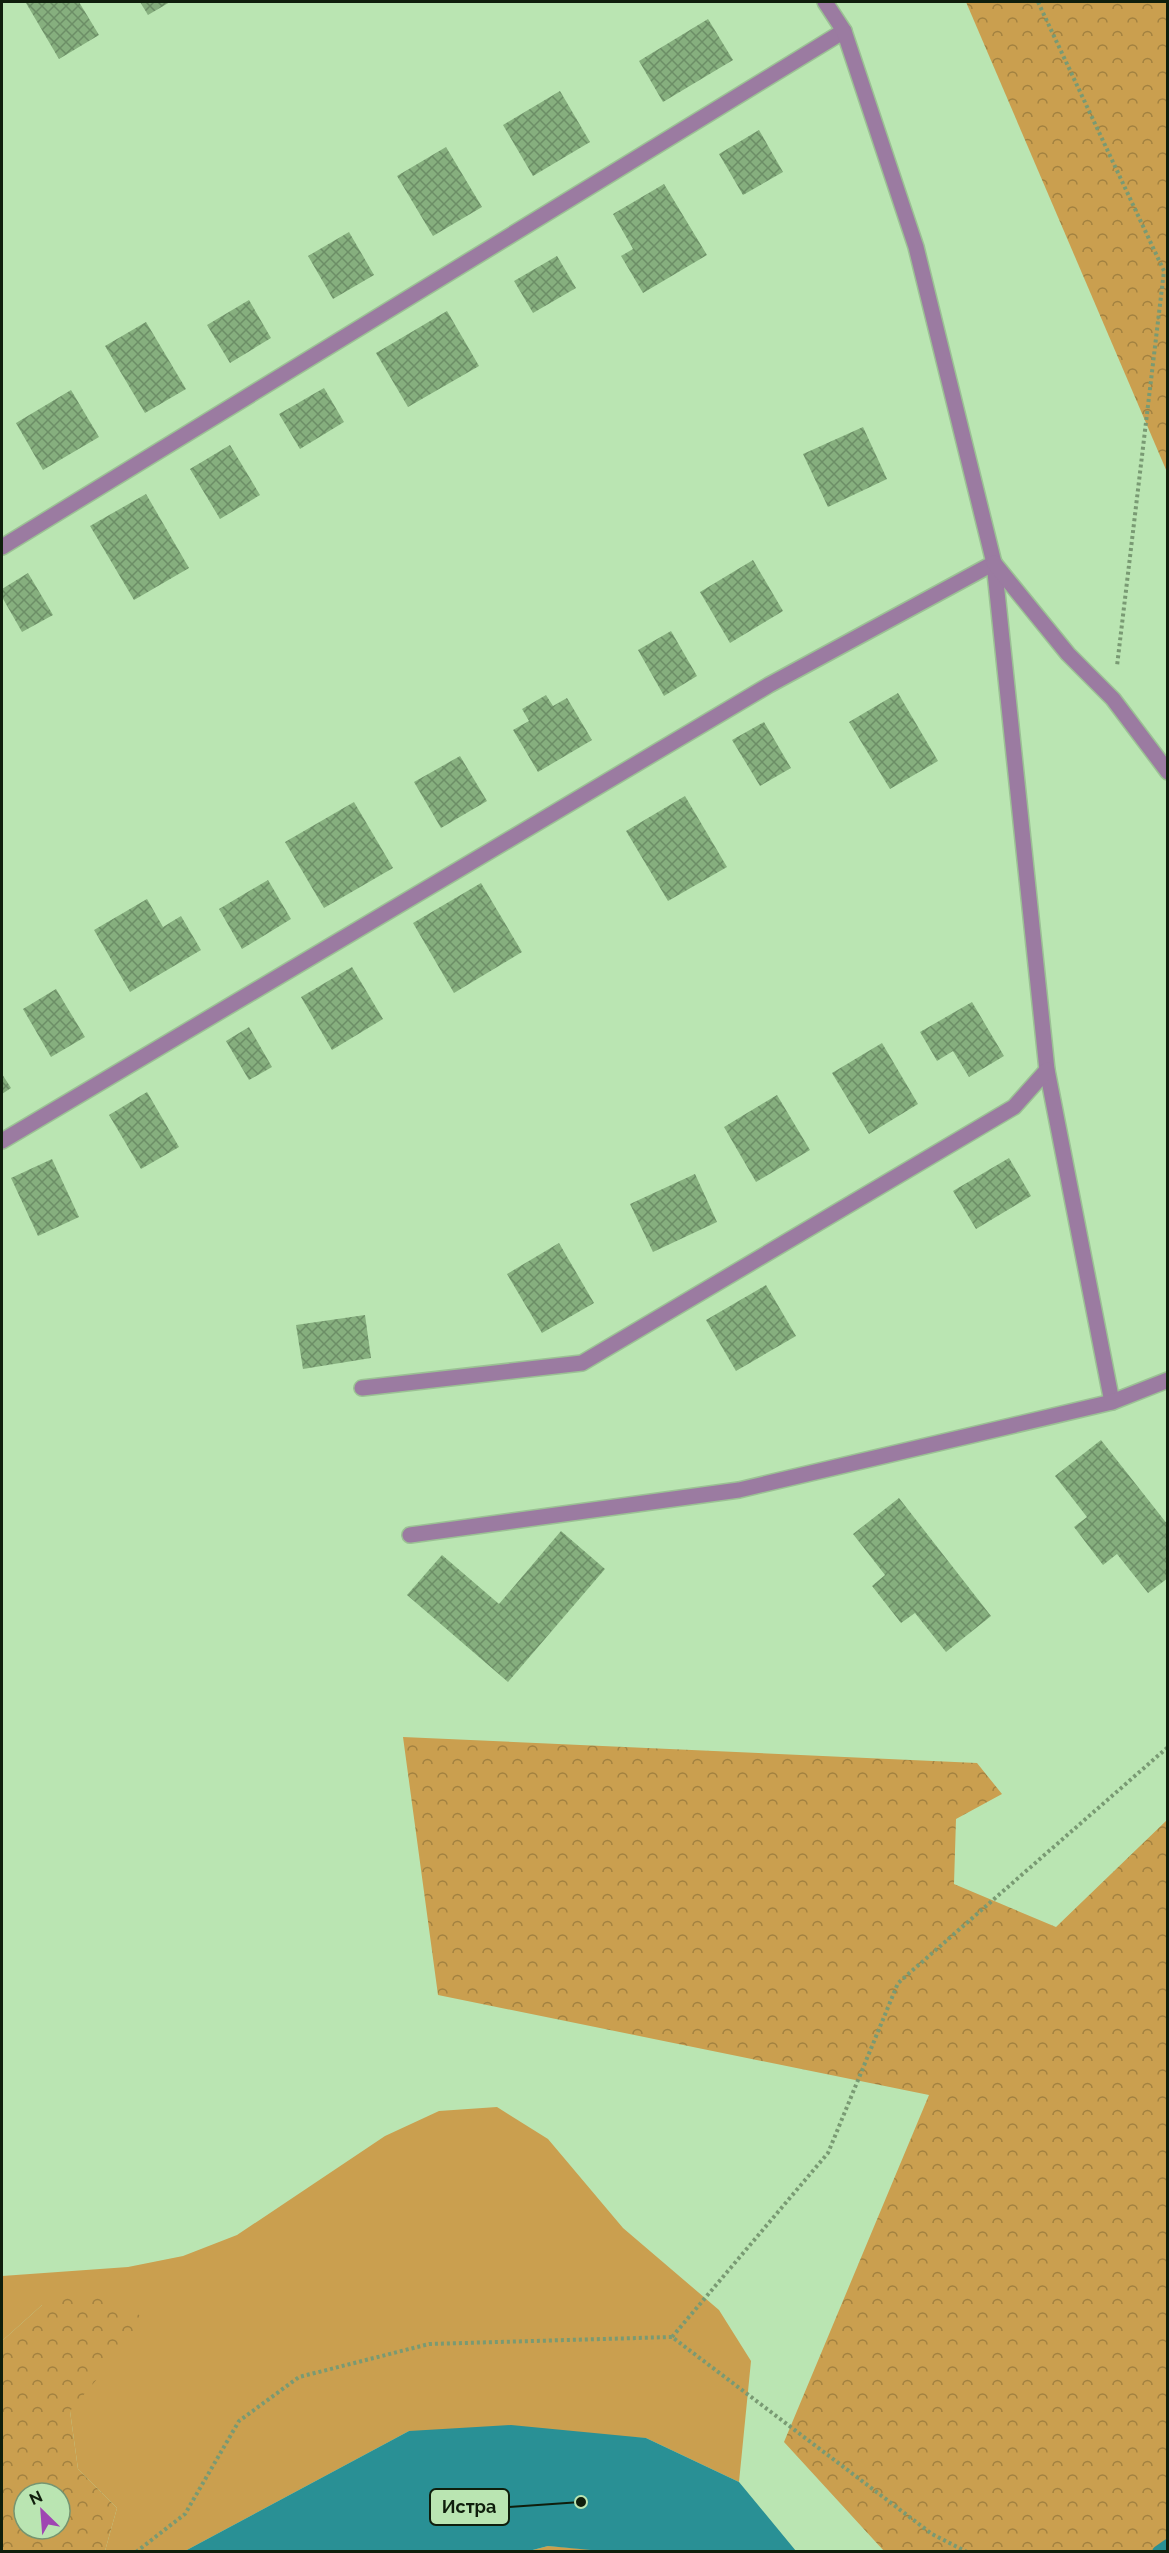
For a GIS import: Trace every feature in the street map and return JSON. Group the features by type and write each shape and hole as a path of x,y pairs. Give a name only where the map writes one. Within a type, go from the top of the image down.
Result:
{"street":[{"path":"825,2 844,31 916,247 994,563 1047,1070 1112,1402"},
{"path":"2,547 844,31"},
{"path":"994,563 1068,654 1113,699 1167,772"},
{"path":"2,1141 769,684 994,563"},
{"path":"362,1388 582,1363 1014,1107 1047,1070"},
{"path":"410,1535 739,1490 1112,1402 1167,1380"}],"path":[{"path":"1038,2 1164,271 1113,699"},
{"path":"672,2337 828,2153 898,1983 1167,1747"},
{"path":"136,2552 184,2514 239,2421 299,2376 429,2344 672,2337 932,2534 967,2552"}],"green space":[{"path":"966,2 1167,2 1167,472"},
{"path":"403,1737 977,1763 1002,1794 956,1819 954,1884 1056,1927 1167,1820 1167,2551 884,2551 784,2442 929,2095 438,1995"},
{"path":"497,2107 548,2139 623,2228 719,2310 751,2361 739,2482 646,2438 409,2431 185,2551 105,2551 117,2508 78,2469 70,2411 42,2305 2,2341 2,2276 128,2267 183,2256 237,2235 385,2136 439,2111"},
{"path":"98,2289 147,2320 70,2411 78,2469 117,2508 105,2551 2,2551 2,2341 42,2305"},
{"path":"548,2546 612,2551 525,2552"}],"water":[{"path":"511,2425 646,2438 739,2482 796,2551 612,2552 548,2546 525,2552 185,2551 409,2431"}],"building":[{"path":"79,2 99,35 59,59 26,3"},
{"path":"140,2 170,2 148,15"},
{"path":"708,19 733,60 663,102 639,61"},
{"path":"560,91 590,142 533,176 503,125"},
{"path":"759,130 783,172 743,195 719,154"},
{"path":"446,147 482,207 433,236 397,176"},
{"path":"664,184 707,255 643,293 621,256 633,249 613,214"},
{"path":"349,232 374,275 333,299 308,256"},
{"path":"557,256 576,288 533,313 514,281"},
{"path":"249,300 271,338 230,363 207,325"},
{"path":"447,311 479,366 408,407 376,353"},
{"path":"146,322 186,389 145,413 105,346"},
{"path":"324,388 344,422 300,449 279,414"},
{"path":"71,390 99,437 43,470 16,423"},
{"path":"863,427 887,479 828,507 803,454"},
{"path":"230,445 260,495 220,519 190,469"},
{"path":"146,494 189,568 134,600 90,526"},
{"path":"753,560 783,611 730,643 700,592"},
{"path":"28,573 53,615 22,632 2,597 2,589"},
{"path":"671,631 697,676 664,696 638,650"},
{"path":"898,693 938,761 890,789 849,722"},
{"path":"546,695 553,706 567,698 592,740 538,772 513,730 529,721 522,709"},
{"path":"764,722 791,768 760,786 732,740"},
{"path":"460,756 487,801 441,828 414,782"},
{"path":"685,796 727,867 668,901 626,831"},
{"path":"354,802 393,868 324,908 285,842"},
{"path":"268,880 291,919 242,949 219,909"},
{"path":"481,883 522,952 454,993 413,923"},
{"path":"147,899 163,927 181,916 201,950 130,992 94,930"},
{"path":"352,967 383,1019 332,1050 301,997"},
{"path":"56,989 85,1037 51,1057 23,1009"},
{"path":"972,1002 1004,1056 969,1077 953,1051 937,1061 920,1032"},
{"path":"249,1027 272,1067 249,1080 226,1041"},
{"path":"882,1043 918,1104 869,1134 832,1073"},
{"path":"2,1074 11,1088 2,1094"},
{"path":"147,1092 179,1147 141,1169 109,1115"},
{"path":"777,1095 810,1150 756,1182 724,1127"},
{"path":"1009,1158 1031,1196 976,1229 953,1191"},
{"path":"52,1159 79,1217 38,1236 11,1178"},
{"path":"695,1174 717,1222 653,1252 630,1204"},
{"path":"559,1243 594,1303 542,1333 507,1274"},
{"path":"766,1285 796,1336 736,1371 706,1320"},
{"path":"365,1315 371,1358 303,1369 296,1325"},
{"path":"1101,1440 1168,1525 1168,1578 1148,1593 1117,1554 1103,1565 1074,1527 1087,1517 1055,1476"},
{"path":"899,1498 991,1616 946,1652 915,1613 901,1623 872,1586 885,1575 853,1534"},
{"path":"561,1531 605,1569 508,1682 407,1595 442,1555 499,1604"}],"waterway":[{"path":"1158,2552 1168,2545"}],"place":[{"name":"Истра","path":"581,2502"}]}
